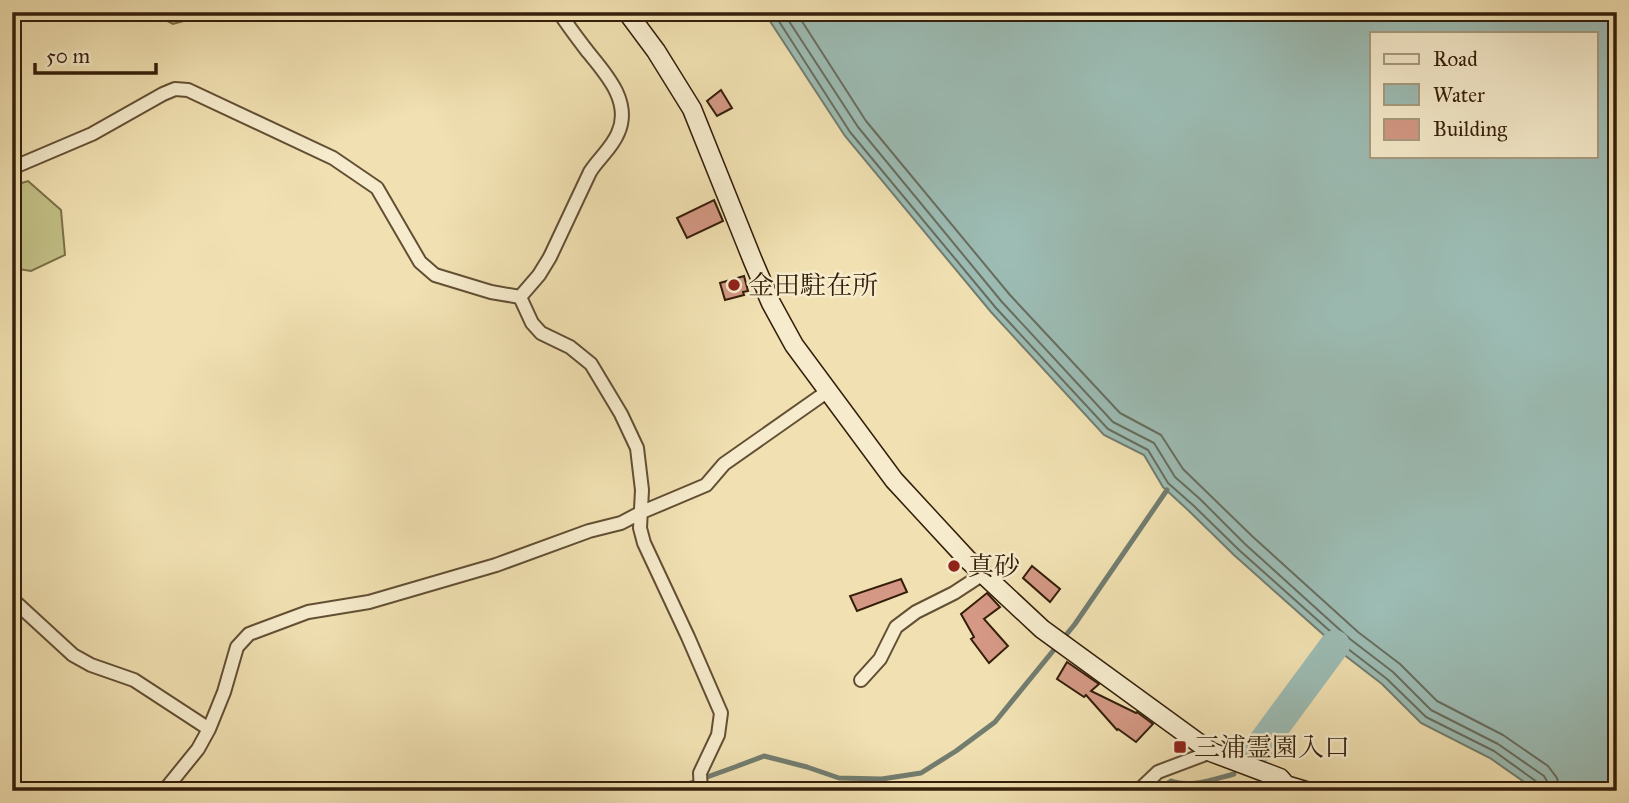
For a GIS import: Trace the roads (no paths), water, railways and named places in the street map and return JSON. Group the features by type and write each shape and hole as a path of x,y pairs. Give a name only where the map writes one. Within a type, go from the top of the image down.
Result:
{"main road":[{"path":"627,12 656,51 692,108 771,303 794,345 894,480 967,559 1051,636 1211,752 1280,778 1286,785 1306,791"}],"street":[{"path":"520,297 550,257 590,172 619,131 622,114 619,97 611,81 559,12"},
{"path":"12,168 92,134 163,94 175,89 188,90 333,158 377,188 415,255 427,270 435,275 491,292 520,297"},
{"path":"520,297 541,333 570,347 590,364 621,414 638,448 641,468 640,528 644,543 721,713 718,735 700,773 701,791"},
{"path":"164,791 198,749 209,729 225,692 237,647 249,634 308,612 369,602 496,565 589,531 621,523 706,485 724,464 828,391"},
{"path":"861,680 880,659 897,627 916,612 954,593 983,574"},
{"path":"12,599 73,655 91,665 134,680 209,729"},
{"path":"1138,791 1158,772 1211,752"},
{"path":"1264,791 1280,778"}],"water":[{"path":"764,12 1617,12 1617,791 1537,791 1490,758 1421,723 1382,684 1338,650 1163,487 1144,455 1104,435 991,312 845,136"}],"waterway":[{"path":"668,791 764,756 839,778 882,779 921,773 995,722 1075,624 1167,490"},
{"path":"1259,748 1335,645"},
{"path":"1155,791 1171,781 1194,783 1234,774"}],"place":[{"name":"金田駐在所","path":"734,285"},
{"name":"真砂","path":"954,566"},
{"name":"三浦霊園入口","path":"1180,747"}]}
